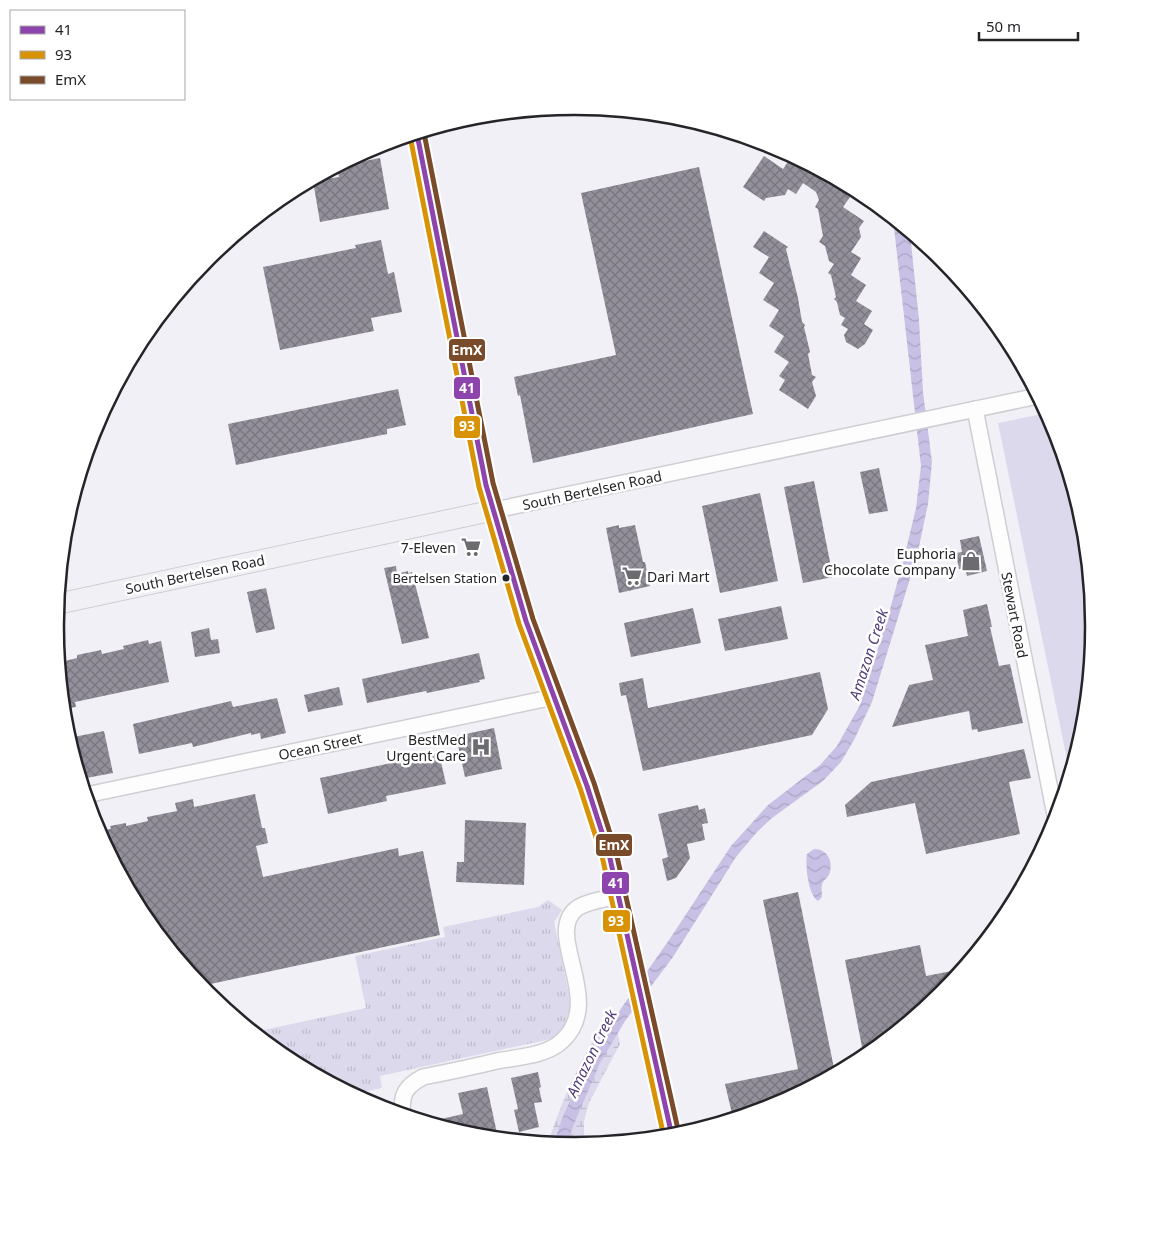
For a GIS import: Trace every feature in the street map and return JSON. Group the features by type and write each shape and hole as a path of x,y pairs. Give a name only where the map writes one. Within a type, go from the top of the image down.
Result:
{"main road":[{"path":"418,140 486,484 519,597 599,822 619,896 670,1128"},
{"name":"South Bertelsen Road","path":"65,602 495,510"}],"street":[{"name":"South Bertelsen Road","path":"495,510 1032,397"},
{"name":"Stewart Road","path":"975,409 1053,804"},
{"name":"Ocean Street","path":"92,794 554,697"},
{"path":"402,1107 405,1091 423,1077 543,1052 561,1042 577,1022 579,1009 566,929 576,910 586,904 619,896"}],"green space":[{"path":"1039,415 1058,462 1075,526 1081,559 1084,593 1084,659 1081,693 1067,760 998,423"},
{"path":"548,900 562,910 554,922 572,1009 566,1025 551,1039 380,1076 382,1088 365,1092 319,1068 291,1051 263,1030 366,1008 355,956 445,937 443,927 538,907"},
{"path":"613,1011 620,1044 589,1103 584,1121 584,1137 550,1136 575,1074 602,1026"}],"water":[{"path":"894,228 911,242 919,320 923,392 932,462 928,504 917,556 872,702 841,762 823,781 772,818 757,832 736,857 673,957 625,1021 600,1063 569,1137 556,1136 563,1116 586,1066 622,1007 731,846 768,805 820,765 837,746 860,705 904,558 916,508 921,466"},
{"path":"814,849 823,851 829,857 831,865 829,875 822,884 822,897 818,901 812,893 806,865 807,854"}],"building":[{"path":"764,156 783,169 788,162 800,168 850,196 843,207 864,221 859,228 861,237 851,252 861,258 851,275 866,285 856,301 872,311 864,324 873,330 865,344 858,349 846,342 844,335 848,329 841,325 845,318 840,315 837,302 834,299 836,297 831,275 828,273 834,264 829,261 825,246 819,242 823,236 818,209 815,207 819,200 816,192 803,183 796,194 788,189 785,195 766,198 764,201 743,187"},
{"path":"380,158 389,209 320,222 314,187 329,178 339,177 338,174 364,161"},
{"path":"699,167 753,414 533,463 520,395 518,396 514,377 616,355 581,193"},
{"path":"764,231 788,247 786,249 802,322 805,325 812,375 816,377 812,382 816,396 808,409 779,390 785,380 779,376 789,362 774,352 784,336 769,326 779,310 763,300 774,283 759,273 769,257 753,247"},
{"path":"381,240 388,274 394,272 402,312 371,318 374,331 280,350 263,267 356,248 355,245"},
{"path":"398,389 406,425 387,429 387,434 236,465 228,424"},
{"path":"879,468 888,511 869,514 860,472"},
{"path":"814,481 833,577 803,583 784,487"},
{"path":"760,493 778,581 720,593 702,506"},
{"path":"619,525 619,528 635,525 650,586 619,593 606,528"},
{"name":"Euphoria Chocolate Company","path":"979,536 987,571 967,576 965,568 959,569 956,553 962,552 960,540"},
{"path":"396,566 397,574 408,571 408,573 412,572 429,638 402,644 384,568"},
{"path":"266,588 275,629 256,633 247,592"},
{"path":"987,604 999,666 1010,664 1023,723 978,732 977,729 972,730 969,711 892,727 909,685 933,680 925,645 968,636 963,610"},
{"path":"781,606 788,639 725,651 718,619"},
{"path":"693,608 701,643 631,657 624,623"},
{"path":"209,628 211,640 218,639 220,653 195,657 191,632"},
{"path":"148,640 149,644 161,641 169,682 75,702 76,707 71,708 65,661 77,658 77,655 101,650 102,654 124,649 123,646"},
{"path":"479,653 485,679 479,680 480,682 367,703 362,679"},
{"path":"820,672 828,709 812,735 643,771 626,695 621,696 619,683 643,678 648,708"},
{"path":"339,687 343,705 308,712 304,695"},
{"path":"277,698 286,733 261,739 260,733 251,735 251,733 193,747 192,743 139,754 133,724 231,701 233,707"},
{"path":"494,728 502,769 465,777 456,736"},
{"path":"104,731 113,773 87,778 76,736"},
{"path":"1024,749 1031,778 1009,782 1020,834 926,854 915,803 847,817 845,805 871,782"},
{"path":"439,753 446,784 386,796 387,801 328,814 320,778"},
{"path":"255,794 262,828 265,828 268,843 256,846 263,877 398,848 399,856 423,851 440,935 210,984 190,963 150,910 116,852 107,830 111,829 110,826 126,823 126,826 148,821 147,817 177,811 175,803 193,799 194,807"},
{"path":"698,805 699,810 705,808 708,823 702,824 705,840 687,844 690,858 676,878 667,881 662,859 668,857 658,814"},
{"path":"465,820 526,823 524,885 456,882 457,862 464,862"},
{"path":"798,892 834,1066 770,1098 732,1112 725,1084 798,1069 763,900"},
{"path":"920,945 926,976 951,971 911,1010 862,1048 845,960"},
{"path":"538,1072 542,1102 534,1103 539,1127 519,1132 514,1110 518,1109 511,1078"},
{"path":"487,1087 496,1130 442,1119 463,1114 458,1093"}],"transit line":[{"name":"EmX","path":"425,138 493,483 533,619 594,783 616,852 677,1126"},
{"name":"41","path":"418,140 486,485 526,621 587,786 609,854 670,1128"},
{"name":"93","path":"411,142 479,487 519,624 580,788 602,856 662,1129"}],"place":[{"name":"7-Eleven","path":"471,547"},
{"name":"Euphoria Chocolate Company","path":"971,561"},
{"name":"Dari Mart","path":"632,576"},
{"name":"Bertelsen Station","path":"506,578"},
{"name":"BestMed Urgent Care","path":"481,747"}],"water label":[{"name":"Amazon Creek","path":"868,654"},
{"name":"Amazon Creek","path":"591,1053"}]}
